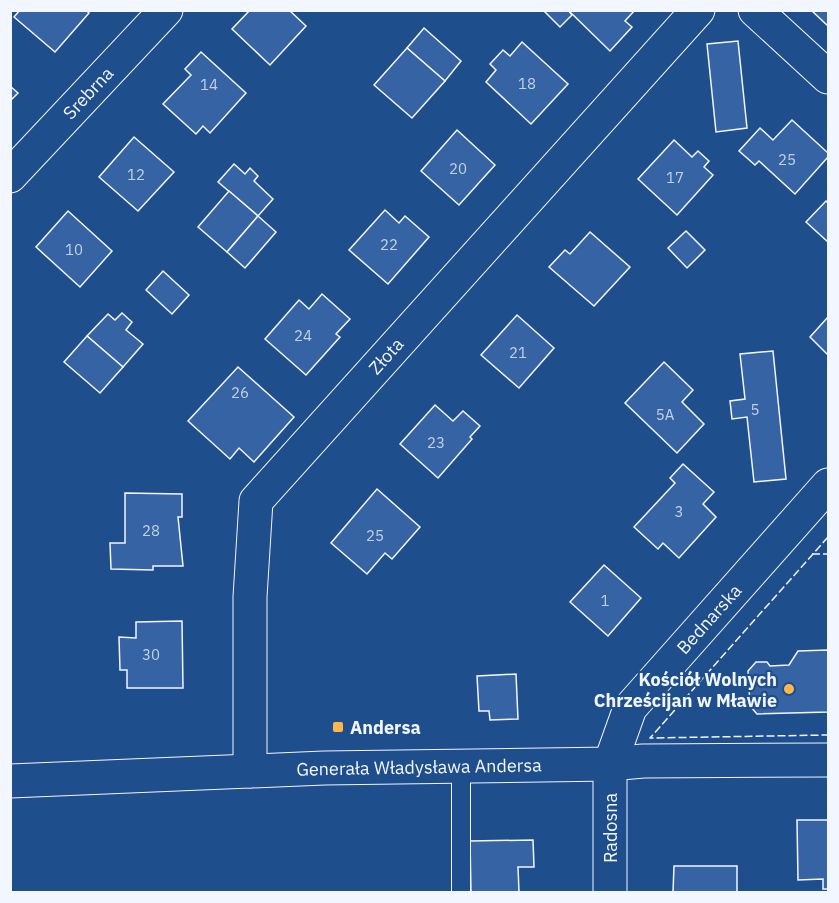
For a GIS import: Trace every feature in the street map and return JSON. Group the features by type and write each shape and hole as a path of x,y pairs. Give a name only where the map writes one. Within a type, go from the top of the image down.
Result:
{"street":[{"name":"Srebrna","path":"10,176 166,10"},
{"name":"Złota","path":"250,771 250,597 256,501 698,10"},
{"path":"755,10 828,77"},
{"name":"Bednarska","path":"610,764 630,708 828,485"},
{"name":"Generała Władysława Andersa","path":"10,781 461,765 828,760"},
{"name":"Radosna","path":"610,764 610,892"}],"lane":[{"path":"461,765 461,892"}],"building":[{"path":"20,10 86,10 89,13 55,52 14,17"},
{"path":"250,10 289,10 306,26 270,65 232,29"},
{"path":"543,10 568,10 572,15 560,27"},
{"path":"568,10 635,10 625,21 632,27 610,51"},
{"path":"811,10 828,10 828,26"},
{"path":"424,28 461,61 445,81 407,48"},
{"path":"738,41 747,128 716,132 707,44"},
{"path":"522,42 568,84 531,124 486,82 496,70 490,64 503,50 510,56"},
{"path":"407,48 445,81 412,118 374,85"},
{"path":"201,52 246,93 210,133 203,126 196,134 163,104 191,75 185,69"},
{"path":"10,86 18,93 10,101"},
{"path":"792,120 828,153 828,157 795,194 759,161 755,165 739,151 760,128 773,140"},
{"path":"457,130 495,165 459,205 421,171"},
{"path":"134,137 174,172 138,211 99,177"},
{"path":"674,140 692,157 698,151 709,161 704,167 713,175 677,215 638,179"},
{"path":"234,164 245,174 250,168 258,176 254,181 273,199 258,216 218,182"},
{"path":"229,191 258,216 227,252 198,227"},
{"path":"826,201 828,203 828,242 806,222"},
{"path":"385,210 399,223 405,216 429,237 388,284 349,250"},
{"path":"68,211 112,251 80,287 36,247"},
{"path":"258,216 276,232 245,268 227,252"},
{"path":"686,231 705,250 687,268 668,248"},
{"path":"590,232 630,267 594,306 549,267 565,250 570,254"},
{"path":"163,271 189,295 172,314 146,290"},
{"path":"322,294 350,319 336,334 340,337 306,375 265,339 299,300 309,309"},
{"path":"122,313 132,322 126,330 143,344 123,367 87,336 108,314 115,320"},
{"path":"517,315 554,348 519,388 481,355"},
{"path":"828,317 828,355 810,337"},
{"path":"87,336 123,367 100,393 64,362"},
{"path":"773,351 786,479 754,482 747,417 732,419 730,401 745,399 740,354"},
{"path":"664,362 693,390 682,402 704,424 677,453 625,403"},
{"path":"238,367 294,417 254,462 239,448 230,459 188,421"},
{"path":"435,405 453,421 463,411 480,426 470,437 472,439 438,478 400,444"},
{"path":"683,464 714,492 703,504 716,517 679,558 663,543 658,549 634,527 675,483 670,478"},
{"path":"377,489 420,527 392,559 385,553 367,574 331,543"},
{"path":"125,493 182,494 182,517 178,517 183,566 153,566 153,570 111,569 110,543 125,543"},
{"path":"604,565 641,598 608,636 570,602"},
{"path":"182,621 183,688 127,688 127,670 120,670 119,637 136,638 136,622"},
{"name":"Kościół Wolnych Chrześcijan w Mławie","path":"828,650 828,712 757,714 750,706 748,671 756,662 767,662 770,666 789,665 798,651"},
{"path":"516,674 518,719 490,720 489,711 479,711 477,676"},
{"path":"797,820 828,820 828,889 823,889 823,879 798,880"},
{"path":"533,840 534,867 518,867 519,892 471,892 470,841"},
{"path":"674,866 737,866 737,892 673,892"}],"fence":[{"path":"828,537 650,738 828,735"},
{"path":"812,554 828,554"}],"place":[{"name":"Kościół Wolnych Chrześcijan w Mławie","path":"789,689"},
{"name":"Andersa","path":"338,727"}]}
